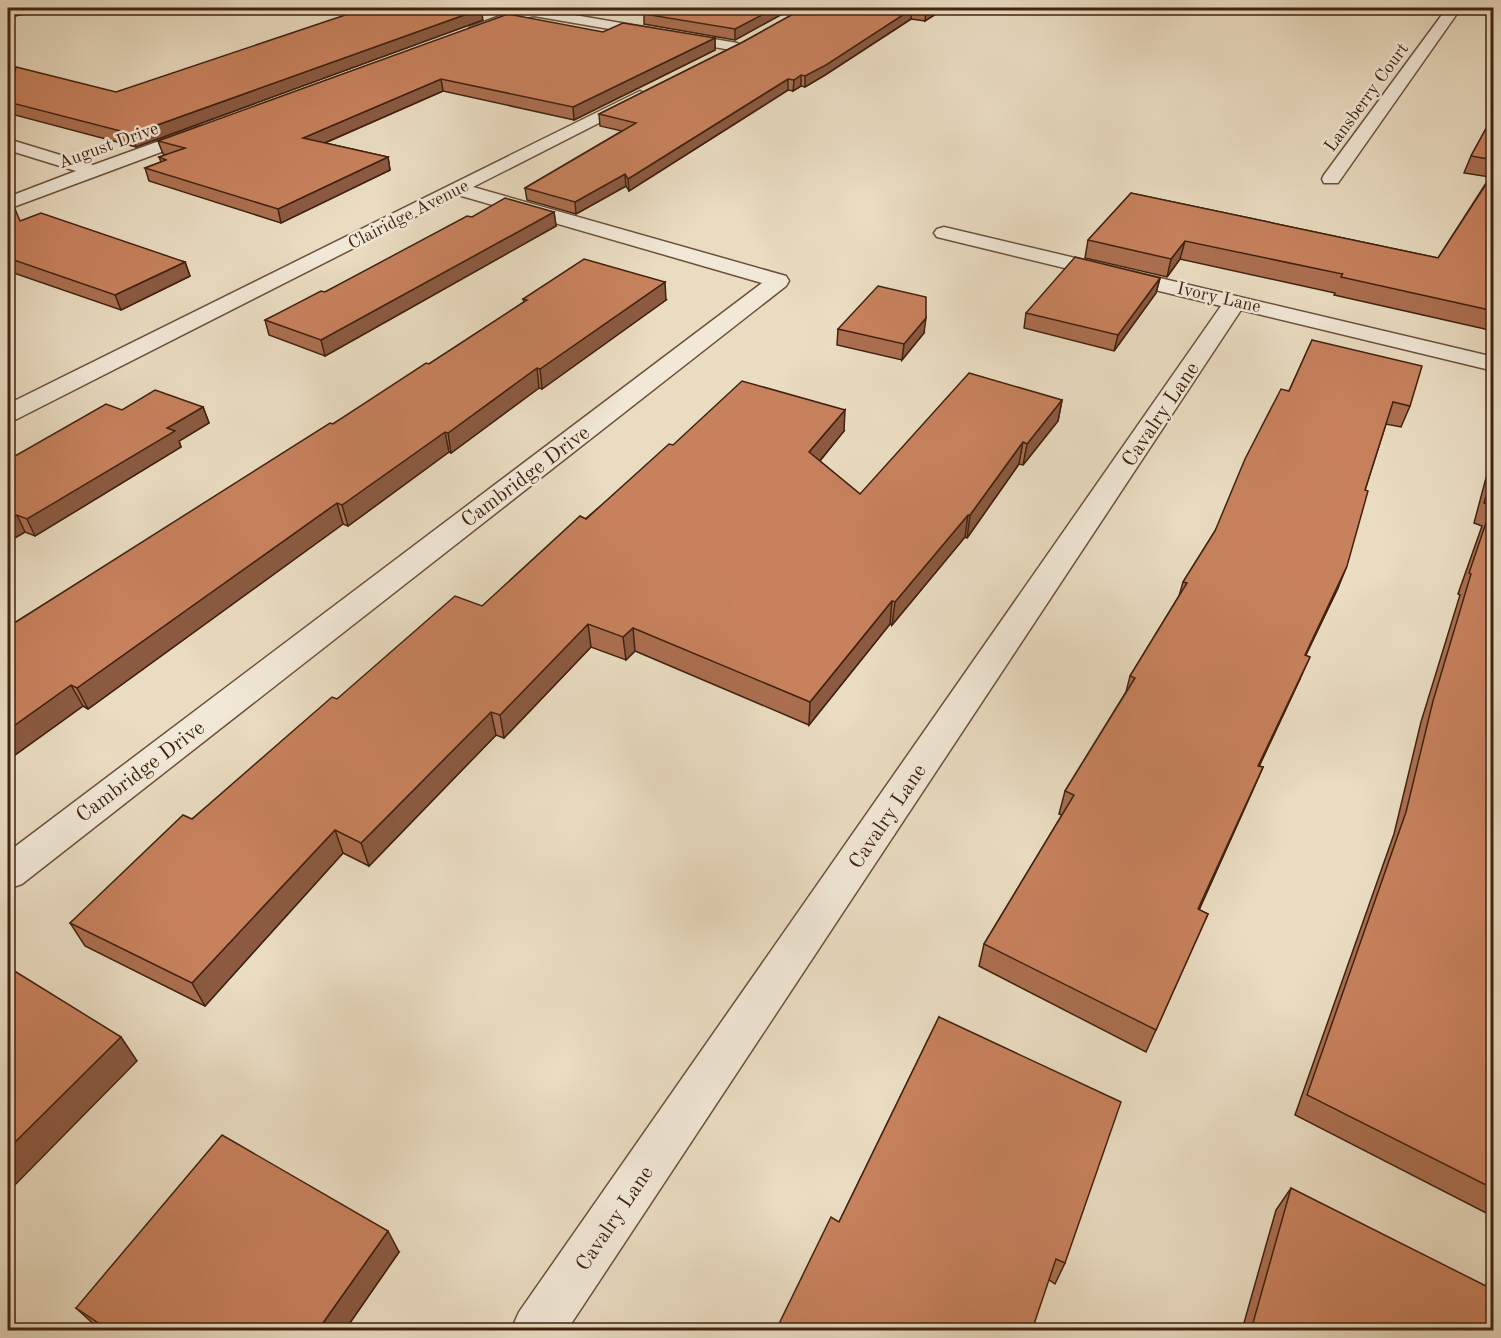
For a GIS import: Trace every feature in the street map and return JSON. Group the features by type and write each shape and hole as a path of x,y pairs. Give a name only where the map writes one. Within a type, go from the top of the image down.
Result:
{"street":[{"path":"8,12 29,8"},
{"name":"Lansberry Court","path":"1331,179 1454,8"},
{"path":"463,35 527,12 737,47"},
{"path":"706,63 756,36"},
{"name":"Clairidge Avenue","path":"8,414 654,89"},
{"name":"August Drive","path":"8,203 217,125"},
{"path":"8,144 94,171"},
{"name":"Cambridge Drive","path":"8,873 778,281 458,189"},
{"name":"Ivory Lane","path":"944,233 1494,364"},
{"name":"Cavalry Lane","path":"537,1330 1236,301"}],"building":[{"path":"366,8 481,9 132,134 8,102 16,67 116,92"},
{"path":"659,8 775,8 735,29 644,14"},
{"path":"804,8 931,8 926,11 912,9 826,65 805,76 801,75 794,80 788,79 628,179 625,174 575,202 525,188 636,123 599,114 743,42"},
{"path":"508,14 603,32 623,23 715,38 573,107 441,79 303,138 388,157 278,209 145,168 166,160 159,157 185,148 158,141"},
{"path":"1494,114 1494,160 1471,156"},
{"path":"1494,172 1494,311 1341,277 1343,273 1185,241 1171,259 1088,240 1131,193 1438,258"},
{"path":"505,198 554,212 321,340 265,320 321,291 325,292"},
{"path":"15,209 20,221 41,213 185,262 115,295 8,258 8,212"},
{"path":"1075,257 1160,278 1118,335 1026,313"},
{"path":"584,259 665,282 540,369 537,368 448,433 445,432 342,505 337,503 77,688 71,685 8,730 8,627 330,423 333,424 426,363 429,364 527,300 523,299"},
{"path":"878,286 926,297 926,318 904,344 838,329"},
{"path":"1312,340 1422,366 1410,406 1393,402 1365,490 1368,491 1347,566 1305,655 1310,657 1258,766 1263,767 1198,909 1208,914 1156,1030 984,944 1074,795 1065,791 1135,678 1130,676 1187,583 1183,582 1215,531 1245,459 1281,389 1289,391"},
{"path":"969,373 1062,400 1027,444 1023,442 970,515 895,602 892,601 810,702 633,628 623,637 588,624 500,715 491,712 361,843 335,830 192,983 70,923 183,815 192,819 332,697 337,699 455,596 482,606 580,516 586,519 669,444 673,445 742,381 845,410 809,452 860,494"},
{"path":"155,390 203,407 167,428 175,431 27,519 17,515 8,520 8,460 106,404 122,410"},
{"path":"1494,467 1494,1189 1307,1095 1406,812 1433,701 1471,574 1469,573 1492,505 1484,503"},
{"path":"8,967 121,1037 8,1149"},
{"path":"939,1017 1121,1102 1065,1263 1056,1259 1032,1330 776,1330 831,1217 839,1222"},
{"path":"222,1135 388,1231 318,1330 109,1330 76,1308"},
{"path":"1291,1188 1494,1290 1494,1330 1251,1330"}]}
